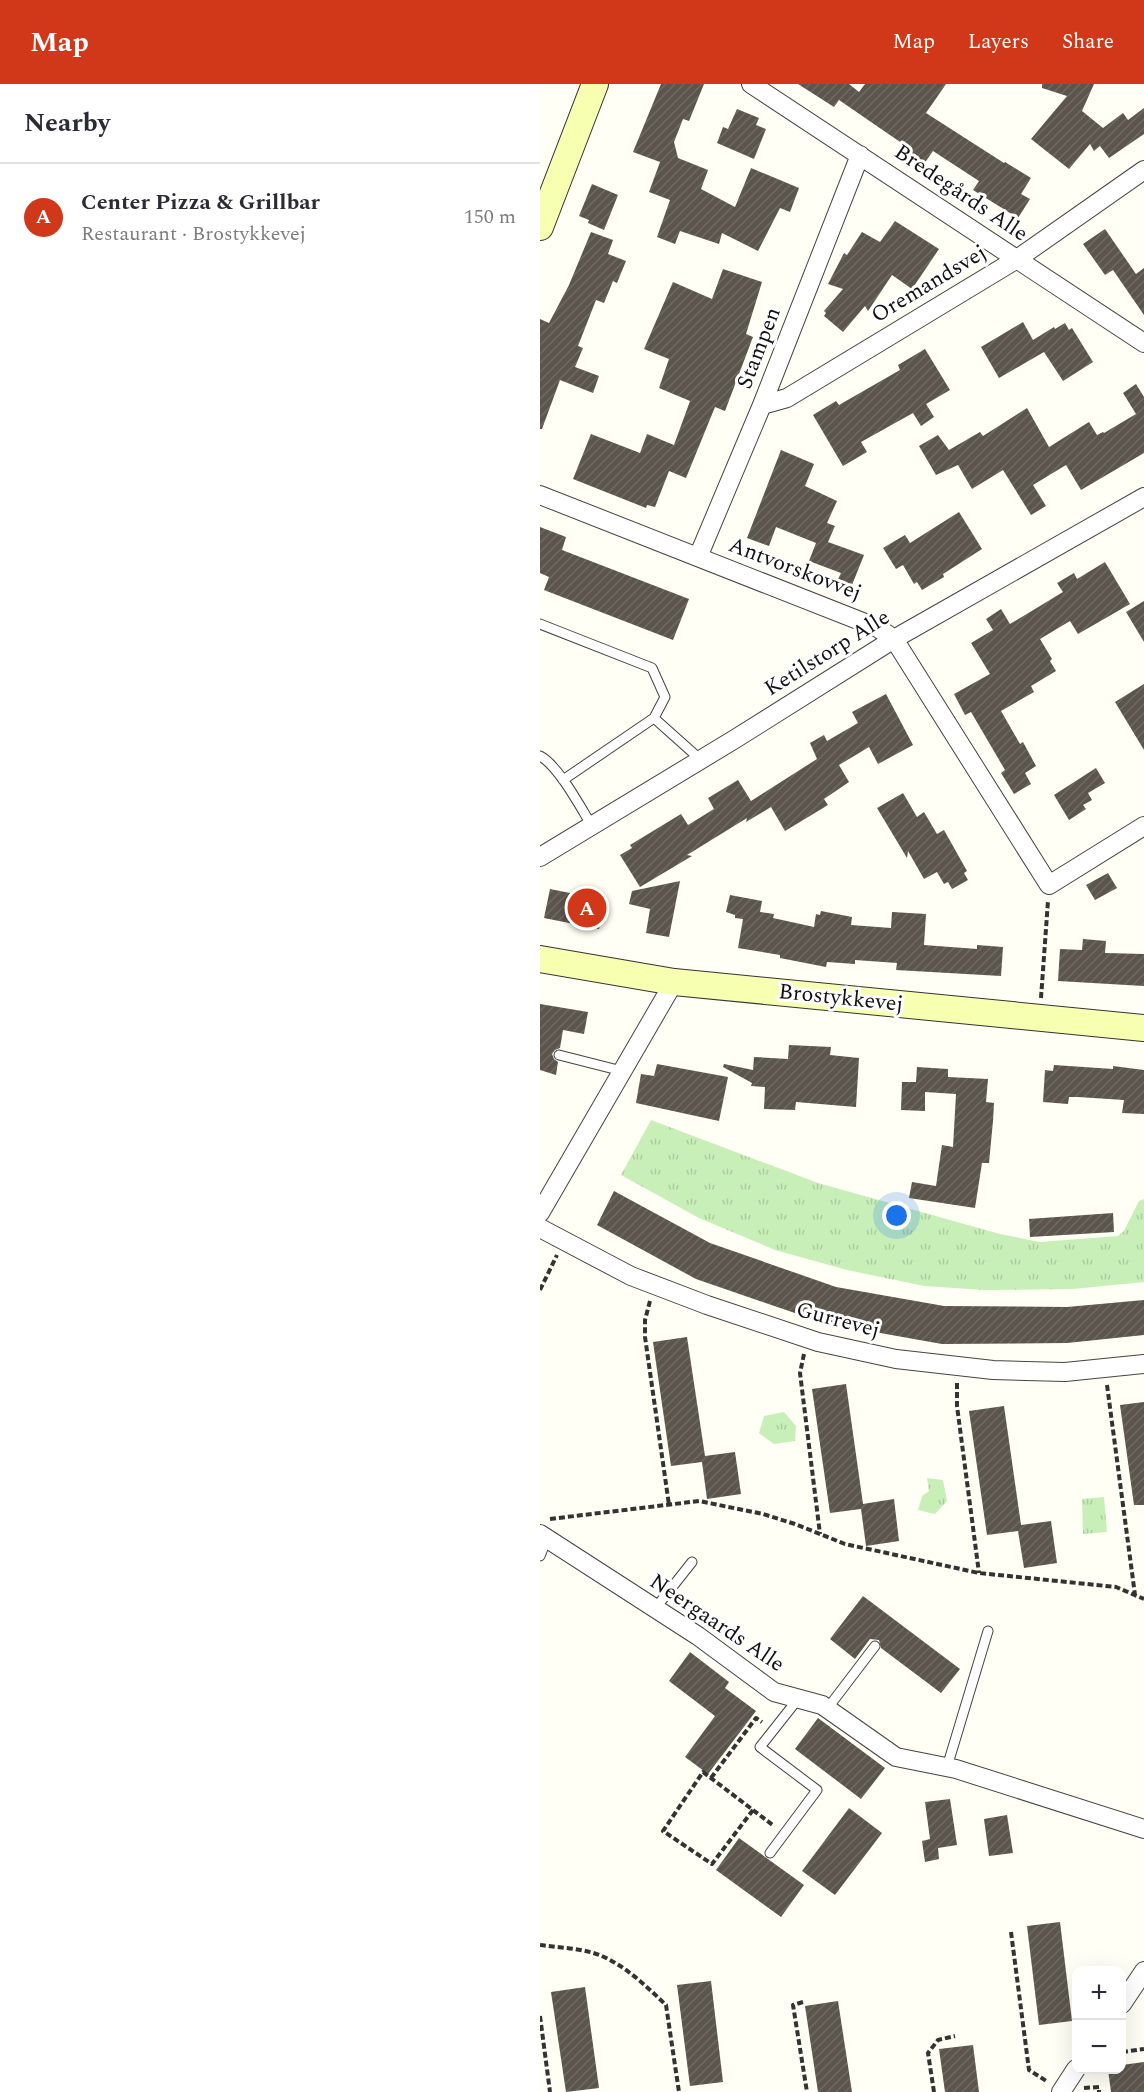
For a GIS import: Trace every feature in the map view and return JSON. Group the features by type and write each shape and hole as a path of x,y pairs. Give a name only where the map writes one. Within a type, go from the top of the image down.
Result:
{"street":[{"path":"540,227 595,84"},
{"name":"Bredegårds Alle","path":"752,84 1144,343"},
{"name":"Stampen","path":"698,557 762,405 860,154"},
{"name":"Oremandsvej","path":"762,405 787,398 1017,259 1144,170"},
{"name":"Antvorskovvej","path":"540,495 878,627 894,639 1049,885"},
{"name":"Ketilstorp Alle","path":"540,857 701,760 894,639 1144,497"},
{"path":"1049,885 1144,826"},
{"name":"Brostykkevej","path":"540,959 674,982 1144,1028"},
{"path":"540,1213 674,982"},
{"name":"Gurrevej","path":"540,1228 631,1276 807,1339 896,1359 993,1370 1065,1372 1144,1364"},
{"name":"Neergaards Alle","path":"544,1536 654,1610 698,1636 774,1692 827,1709 896,1757 947,1767 1144,1830"},
{"path":"1126,1998 1144,1971"},
{"path":"1062,2090 1073,2074"}],"lane":[{"path":"540,624 652,668 664,697 654,718 563,780"},
{"path":"654,718 701,760"},
{"path":"540,756 563,780 592,826"},
{"path":"559,1055 622,1071"},
{"path":"540,1556 544,1536"},
{"path":"654,1610 692,1562"},
{"path":"947,1767 988,1631"},
{"path":"827,1709 875,1646"},
{"path":"770,1853 817,1790 760,1747 798,1699"}],"path":[{"path":"1040,1018 1049,885"},
{"path":"540,1290 564,1241"},
{"path":"654,1285 645,1320 645,1337 669,1505"},
{"path":"807,1339 800,1373 820,1534"},
{"path":"957,1366 957,1406 979,1573"},
{"path":"1104,1368 1136,1596"},
{"path":"540,1520 699,1501 763,1514 845,1544 979,1573 1116,1587 1144,1599"},
{"path":"711,1778 756,1718 772,1731"},
{"path":"753,1810 712,1864 663,1831 703,1772 753,1810 784,1834"},
{"path":"1011,1932 1029,2070 1062,2090"},
{"path":"540,1945 603,1956 629,1972 666,2005 679,2092"},
{"path":"803,2002 793,2005 807,2092"},
{"path":"540,2016 550,2092"},
{"path":"934,2092 928,2053 938,2040 955,2036"},
{"path":"1126,2051 1144,2049"}],"green space":[{"path":"651,1120 818,1183 1000,1234 1040,1242 1118,1236 1124,1231 1139,1201 1144,1199 1144,1282 1073,1289 985,1290 924,1286 847,1270 775,1250 699,1218 621,1175"},
{"path":"784,1412 796,1426 795,1441 774,1444 759,1433 764,1416"},
{"path":"927,1478 943,1480 947,1501 935,1514 918,1510 922,1496 929,1491"},
{"path":"1104,1497 1107,1532 1083,1534 1082,1499"}],"building":[{"path":"661,84 704,84 689,121 683,119 674,142 678,158 708,170 701,189 735,207 751,168 799,188 790,212 780,208 758,251 722,233 719,244 680,231 675,244 657,237 670,200 649,192 660,162 633,152"},
{"path":"798,84 849,84 859,92 865,84 946,84 926,113 1031,178 1021,194 1030,199 1018,218 973,190 979,181 933,151 924,164 900,148 903,144 839,100 834,107"},
{"path":"1042,84 1094,84 1082,111 1103,128 1123,113 1128,120 1144,108 1144,134 1109,158 1100,146 1094,151 1090,144 1069,169 1031,139 1067,96 1042,88"},
{"path":"737,109 759,118 756,125 766,129 754,159 717,143 723,127 728,129"},
{"path":"592,184 618,195 604,230 579,216"},
{"path":"895,221 939,249 912,289 892,275 868,311 865,306 843,332 824,316 826,313 824,311 843,289 828,284 844,253 847,255 862,232 880,242"},
{"path":"1105,229 1136,274 1144,268 1144,315 1113,270 1105,275 1083,244"},
{"path":"591,232 613,240 608,254 626,261 617,283 613,281 604,303 596,300 578,346 583,348 575,367 599,376 593,393 560,380 542,429 540,429 540,319 549,323 569,285"},
{"path":"723,269 762,282 746,334 753,337 725,411 715,407 686,478 669,471 655,507 647,505 646,508 573,479 591,434 640,453 647,434 674,445 690,401 659,388 669,359 644,349 673,282 712,299"},
{"path":"1023,322 1033,340 1065,323 1069,330 1072,328 1093,362 1063,381 1044,352 999,378 981,347"},
{"path":"925,349 950,390 926,404 934,417 921,426 913,413 861,442 867,452 843,466 813,415 836,401 839,405 900,370 898,365"},
{"path":"1136,384 1144,397 1144,453 1081,490 1066,465 1033,485 1046,506 1031,515 1003,470 972,489 958,465 936,475 919,446 938,435 949,450 980,432 983,436 1027,408 1049,447 1089,422 1097,435 1104,433 1136,414 1123,393"},
{"path":"781,450 814,464 805,486 837,501 827,523 835,526 828,542 864,555 852,585 838,579 841,573 809,561 816,543 776,527 769,546 747,538"},
{"path":"959,512 982,549 922,590 917,582 914,584 903,565 896,569 883,548 905,535 910,543"},
{"path":"540,527 566,537 562,550 689,599 673,640 544,590 549,577 540,573"},
{"path":"1105,562 1130,604 1078,634 1070,621 1040,639 1056,671 1031,686 1034,692 1001,711 1020,744 1023,742 1036,766 1025,773 1031,784 1014,794 1001,773 1005,770 971,712 965,715 954,694 990,674 971,643 993,630 986,619 1001,609 1010,624 1063,592 1057,583 1074,573 1077,579"},
{"path":"1144,601 1144,642 1126,612"},
{"path":"1144,684 1144,750 1115,702"},
{"path":"886,694 913,745 878,764 869,747 839,765 849,782 824,799 828,805 785,831 771,807 746,822 747,818 687,855 692,856 640,887 620,855 632,848 630,845 681,814 688,825 714,809 708,798 738,780 751,801 817,759 810,743 824,735 827,741 858,723 852,712"},
{"path":"1096,768 1105,783 1088,793 1092,800 1083,805 1086,809 1069,820 1054,795"},
{"path":"903,793 917,817 924,812 937,834 944,830 967,871 964,873 968,880 952,889 948,882 944,884 937,872 924,879 908,851 907,858 877,808"},
{"path":"1108,873 1117,888 1095,900 1086,885"},
{"path":"680,881 669,937 646,933 650,909 629,904 632,891"},
{"path":"550,889 605,900 599,929 544,918"},
{"path":"730,895 762,901 760,912 774,914 773,918 814,927 816,914 820,915 821,911 852,917 851,925 891,928 892,912 926,914 924,945 977,949 977,945 1003,947 1001,976 896,970 897,963 855,960 855,964 827,962 826,967 780,958 780,955 738,948 743,919 735,918 735,915 726,912"},
{"path":"1083,939 1106,941 1105,953 1144,954 1144,986 1058,981 1060,949 1082,950"},
{"path":"540,1004 588,1012 584,1034 563,1030 560,1048 552,1054 558,1062 556,1075 540,1070"},
{"path":"789,1045 831,1047 830,1055 859,1058 856,1107 796,1102 795,1110 764,1109 765,1087 751,1086 752,1083 723,1067 724,1064 753,1070 754,1057 788,1059"},
{"path":"657,1064 728,1077 719,1121 636,1103 641,1074 654,1076"},
{"path":"1054,1065 1113,1069 1113,1066 1144,1070 1144,1114 1122,1113 1124,1100 1069,1097 1068,1104 1043,1102 1045,1070 1053,1071"},
{"path":"917,1067 948,1069 948,1077 988,1079 986,1102 994,1103 989,1163 982,1163 975,1208 909,1198 912,1182 936,1186 942,1145 953,1147 956,1094 925,1092 925,1111 901,1110 902,1082 916,1082"},
{"path":"614,1191 710,1243 836,1287 944,1306 1067,1307 1144,1300 1144,1335 1067,1343 942,1344 824,1323 696,1279 597,1225"},
{"path":"1113,1213 1114,1232 1030,1237 1029,1219"},
{"path":"687,1337 705,1456 735,1452 741,1494 707,1499 702,1462 671,1466 653,1342"},
{"path":"846,1384 863,1504 894,1499 899,1541 866,1546 861,1509 830,1513 812,1389"},
{"path":"1144,1402 1144,1505 1134,1505 1120,1405"},
{"path":"1004,1406 1021,1525 1051,1521 1057,1563 1024,1568 1018,1531 987,1535 969,1411"},
{"path":"863,1596 960,1669 941,1693 881,1648 879,1640 870,1639 855,1659 830,1639"},
{"path":"690,1652 729,1682 725,1688 756,1711 708,1774 685,1757 715,1716 669,1681"},
{"path":"818,1718 885,1768 861,1799 795,1749"},
{"path":"950,1799 957,1845 938,1848 939,1859 925,1862 922,1841 930,1839 925,1802"},
{"path":"849,1808 882,1833 835,1895 802,1871"},
{"path":"1007,1815 1013,1853 989,1856 984,1819"},
{"path":"739,1838 804,1885 781,1917 716,1870"},
{"path":"1060,1922 1072,2021 1039,2025 1027,1926"},
{"path":"711,1981 723,2082 690,2086 677,1985"},
{"path":"585,1987 599,2088 566,2092 551,1992"},
{"path":"838,2001 852,2092 818,2092 805,2006"},
{"path":"973,2045 979,2092 945,2092 939,2049"},
{"path":"1144,2062 1144,2092 1111,2092 1109,2074 1126,2074 1126,2064"}],"place":[{"name":"Center Pizza & Grillbar","path":"587,908"}]}
